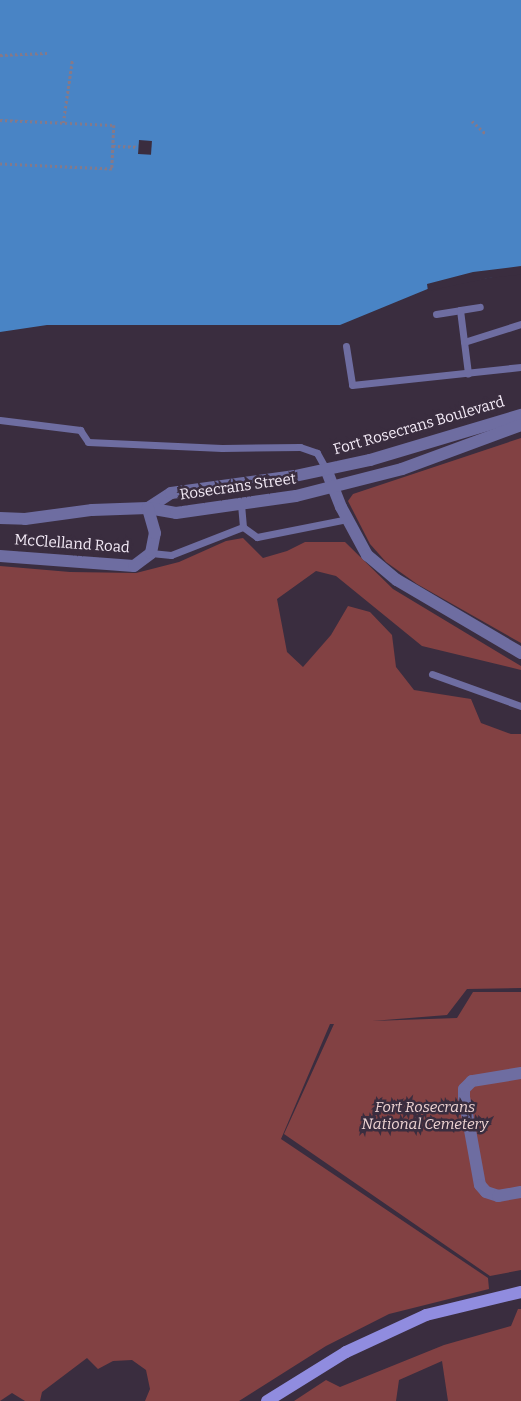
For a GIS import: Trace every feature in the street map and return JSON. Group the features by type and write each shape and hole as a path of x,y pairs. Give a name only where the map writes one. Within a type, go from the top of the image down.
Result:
{"main road":[{"path":"267,1401 346,1352 426,1316 521,1292"}],"street":[{"name":"Fort Rosecrans Boulevard","path":"326,469 370,460 521,415"},
{"name":"Fort Rosecrans Boulevard","path":"332,487 402,469 521,425"},
{"path":"326,469 332,487 367,555 397,580 521,652"},
{"name":"Rosecrans Street","path":"148,508 171,494 294,476 326,469"},
{"name":"Rosecrans Street","path":"0,518 25,519 92,510 148,508 176,513 241,505 332,487"},
{"name":"McClelland Road","path":"0,556 134,566 151,553 155,533 148,508"},
{"path":"521,1072 472,1081 464,1088 464,1097 480,1185 486,1192 498,1196 521,1192"}],"lane":[{"path":"436,314 480,308"},
{"path":"460,310 468,373"},
{"path":"464,342 521,324"},
{"path":"346,346 352,386 521,368"},
{"path":"0,420 80,430 88,442 222,448 300,446 317,453 326,469"},
{"path":"241,505 243,527"},
{"path":"243,527 258,537 348,519"},
{"path":"151,553 171,555 243,527"},
{"path":"432,674 521,706"}],"path":[{"path":"0,55 47,53"},
{"path":"62,123 72,61"},
{"path":"0,120 114,125 112,169 0,164"},
{"path":"472,121 486,133"},
{"path":"113,146 138,148"}],"green space":[{"path":"521,438 521,643 417,584 386,562 370,544 348,501 353,494"},
{"name":"Fort Rosecrans National Cemetery","path":"243,538 263,558 287,551 305,542 345,542 393,589 521,666 521,670 422,646 336,576 316,571 277,599 287,652 303,667 331,635 348,606 370,612 392,635 396,667 414,690 471,699 481,723 511,734 521,734 521,988 467,989 447,1015 372,1021 457,1018 473,992 521,992 521,1270 490,1276 284,1134 334,1024 330,1024 281,1139 488,1278 489,1289 389,1314 326,1346 239,1401 145,1401 150,1389 146,1370 132,1360 113,1361 98,1369 87,1358 42,1392 40,1401 25,1401 12,1393 0,1401 0,566 70,572 136,573 179,562 226,541"},
{"path":"518,1309 521,1309 521,1401 448,1401 442,1361 399,1380 396,1401 294,1401 326,1380 340,1387 444,1345 511,1326"}],"water":[{"path":"0,0 521,0 521,272 430,288 340,325 47,325 0,332"}],"pier":[{"path":"139,140 152,141 151,155 138,154"},
{"path":"521,266 521,274 489,278 428,291 427,284 473,272"}]}
